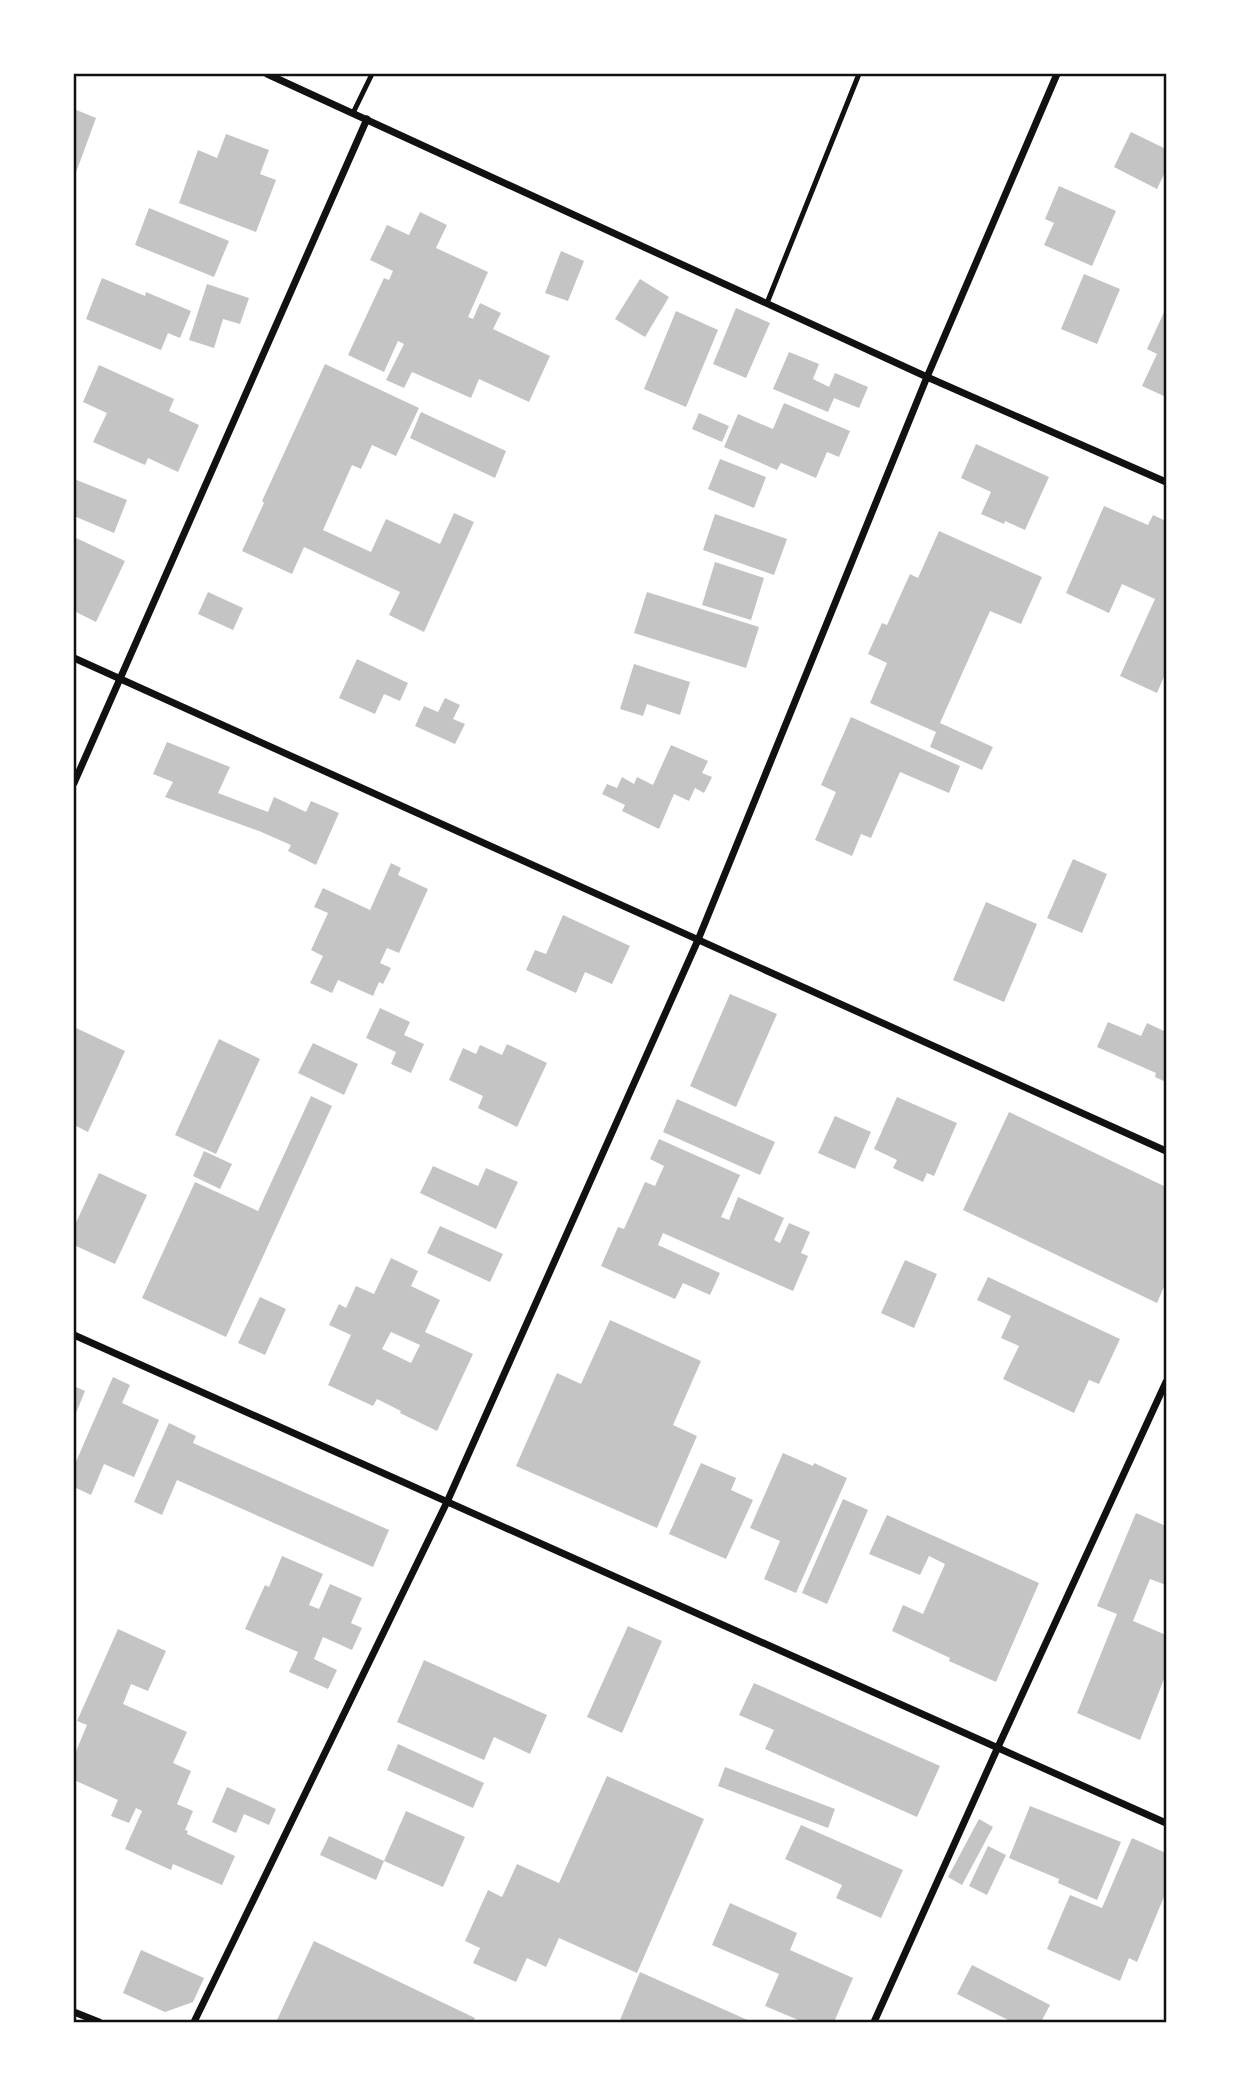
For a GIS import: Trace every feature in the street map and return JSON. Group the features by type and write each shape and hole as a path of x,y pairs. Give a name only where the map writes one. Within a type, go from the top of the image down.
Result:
{"street":[{"path":"267,74 927,377 1167,482"},
{"path":"194,2022 447,1502 698,940 927,377 1057,74"},
{"path":"74,782 367,119"},
{"path":"74,658 1167,1152"},
{"path":"74,1335 1167,1823"},
{"path":"874,2022 1167,1382"},
{"path":"74,2012 99,2022"}],"lane":[{"path":"353,113 372,74"},
{"path":"767,303 859,74"}],"building":[{"path":"74,109 96,118 74,178"},
{"path":"1131,132 1166,149 1166,170 1157,189 1114,167"},
{"path":"226,134 269,150 260,174 276,180 256,232 179,203 198,150 217,158"},
{"path":"1059,186 1116,211 1092,266 1044,245 1054,223 1045,219"},
{"path":"149,208 229,241 214,277 135,245"},
{"path":"420,212 447,225 436,248 488,272 468,317 473,319 480,303 501,313 493,329 550,356 529,402 479,379 471,398 412,372 404,388 386,380 404,344 398,341 384,372 348,355 384,278 389,280 393,271 370,260 387,225 409,235"},
{"path":"561,251 584,261 568,301 545,293"},
{"path":"1084,274 1120,289 1097,344 1061,329"},
{"path":"102,278 145,296 146,292 191,311 180,338 168,333 161,350 86,319"},
{"path":"640,279 669,297 645,337 615,319"},
{"path":"207,284 249,298 240,324 223,319 214,348 189,340"},
{"path":"736,308 770,323 746,378 713,364"},
{"path":"1166,308 1166,397 1142,386 1157,354 1147,349"},
{"path":"676,311 718,330 686,407 644,389"},
{"path":"789,352 819,364 813,379 829,387 835,373 868,387 859,408 834,398 828,412 773,389"},
{"path":"325,364 419,408 396,456 372,445 361,469 352,465 323,530 371,552 386,519 440,544 454,513 474,522 424,632 389,615 400,592 304,547 292,574 242,551"},
{"path":"99,365 174,399 169,411 199,425 178,472 148,458 145,465 93,442 107,413 83,402"},
{"path":"784,403 850,431 839,457 827,452 816,478 781,463 777,470 724,447 738,414 773,429"},
{"path":"421,412 506,451 495,478 410,438"},
{"path":"699,413 729,426 722,442 692,429"},
{"path":"976,444 1049,477 1025,530 981,514 991,492 961,478"},
{"path":"720,459 766,477 754,508 708,489"},
{"path":"74,479 127,500 114,533 74,516"},
{"path":"1104,506 1148,525 1153,515 1166,521 1166,672 1157,693 1120,676 1155,599 1122,584 1109,613 1066,593"},
{"path":"715,514 787,539 774,575 703,550"},
{"path":"939,531 1042,577 1021,624 990,611 940,723 993,747 982,770 930,747 936,732 870,703 887,663 868,654 882,623 887,625 910,574 918,578"},
{"path":"74,537 125,561 96,622 74,611"},
{"path":"715,562 764,578 751,620 702,605"},
{"path":"208,592 243,608 233,630 198,614"},
{"path":"647,592 759,627 746,668 634,633"},
{"path":"357,659 408,683 400,701 384,694 375,714 339,698"},
{"path":"634,664 690,682 680,715 647,704 643,716 620,709"},
{"path":"445,698 460,705 453,719 465,724 455,744 415,726 424,706 438,712"},
{"path":"851,717 960,766 949,793 900,772 871,838 861,834 852,856 815,840 836,792 821,785"},
{"path":"167,742 230,767 218,793 268,812 274,797 306,812 311,801 339,813 316,865 288,851 291,845 165,797 173,782 153,774"},
{"path":"671,745 708,761 702,773 712,777 704,793 695,788 689,801 674,794 659,829 622,811 625,805 602,794 607,784 617,788 622,777 634,784 637,777 653,785"},
{"path":"1073,859 1107,874 1082,933 1047,918"},
{"path":"391,863 401,868 398,875 428,889 399,953 387,948 380,963 391,968 383,984 379,982 373,996 338,980 332,993 310,983 323,956 311,950 328,913 314,907 323,888 370,910"},
{"path":"986,902 1037,924 1004,1002 953,980"},
{"path":"563,915 630,946 612,984 585,972 576,993 526,970 535,950 546,954"},
{"path":"730,994 777,1014 736,1107 690,1086"},
{"path":"380,1008 410,1022 404,1035 424,1044 411,1073 391,1064 396,1052 366,1038"},
{"path":"1108,1022 1141,1036 1147,1023 1166,1032 1166,1082 1155,1077 1156,1073 1097,1047"},
{"path":"74,1027 125,1051 88,1132 74,1125"},
{"path":"219,1039 260,1059 216,1154 175,1135"},
{"path":"313,1043 358,1064 344,1095 298,1073"},
{"path":"507,1044 547,1063 517,1127 478,1108 483,1096 449,1080 463,1048 476,1054 480,1045 502,1055"},
{"path":"311,1096 332,1106 226,1337 142,1298 195,1182 258,1211"},
{"path":"897,1097 957,1123 934,1176 927,1173 923,1182 893,1168 897,1160 874,1149"},
{"path":"677,1099 775,1142 760,1175 663,1132"},
{"path":"1009,1112 1166,1187 1166,1282 1157,1303 963,1210"},
{"path":"835,1116 871,1132 855,1169 818,1153"},
{"path":"659,1139 740,1175 721,1217 729,1220 738,1197 784,1218 774,1240 780,1243 789,1223 810,1232 801,1253 808,1256 793,1291 663,1233 658,1245 720,1273 710,1295 683,1283 675,1299 601,1266 618,1227 624,1229 645,1182 655,1186 664,1166 650,1159"},
{"path":"204,1151 232,1164 220,1189 193,1176"},
{"path":"433,1166 478,1186 486,1168 518,1182 496,1229 420,1193"},
{"path":"99,1173 147,1195 115,1264 74,1245 74,1227"},
{"path":"440,1226 503,1254 490,1282 427,1253"},
{"path":"391,1258 418,1271 411,1286 440,1300 425,1332 473,1354 437,1431 377,1399 373,1406 328,1385 351,1335 329,1325 339,1304 346,1308 356,1286 374,1294","holes":["391,1332 420,1345 411,1363 382,1349"]},
{"path":"905,1260 937,1274 914,1328 881,1313"},
{"path":"988,1277 1120,1339 1099,1384 1089,1380 1074,1413 1003,1379 1019,1346 1001,1338 1011,1316 977,1300"},
{"path":"260,1297 286,1309 265,1355 238,1343"},
{"path":"610,1320 701,1361 673,1425 697,1436 657,1528 516,1466 557,1373 581,1384"},
{"path":"113,1377 130,1385 122,1403 159,1420 134,1477 104,1464 91,1495 74,1487 74,1466"},
{"path":"74,1386 85,1391 74,1418"},
{"path":"169,1423 196,1436 193,1443 389,1530 373,1567 177,1480 162,1515 134,1502"},
{"path":"783,1453 847,1478 796,1593 764,1579 780,1541 750,1528"},
{"path":"701,1463 736,1478 731,1490 753,1500 726,1559 669,1534"},
{"path":"843,1499 868,1510 827,1604 802,1593"},
{"path":"1136,1513 1166,1526 1166,1585 1150,1579 1133,1621 1166,1635 1166,1674 1140,1740 1077,1713 1117,1614 1097,1606"},
{"path":"887,1515 1039,1583 996,1682 892,1631 903,1605 923,1614 945,1564 929,1556 920,1575 869,1554"},
{"path":"282,1556 323,1574 309,1605 319,1609 330,1584 362,1598 351,1623 362,1628 352,1650 323,1637 314,1659 337,1670 328,1689 289,1672 298,1652 245,1629 265,1585 269,1587"},
{"path":"628,1626 662,1641 622,1733 587,1717"},
{"path":"118,1629 166,1651 148,1691 131,1684 123,1704 187,1732 173,1763 191,1771 177,1804 193,1811 185,1830 188,1831 187,1834 235,1856 222,1885 173,1864 171,1870 125,1849 142,1811 136,1808 129,1823 111,1816 118,1800 74,1780 74,1756 87,1725 77,1721"},
{"path":"424,1660 547,1715 530,1754 494,1737 484,1760 397,1722"},
{"path":"754,1683 940,1766 917,1817 765,1749 774,1730 739,1715"},
{"path":"398,1744 484,1783 473,1808 387,1770"},
{"path":"725,1767 835,1809 828,1828 718,1786"},
{"path":"607,1776 704,1819 637,1973 559,1938 546,1967 527,1958 516,1982 473,1963 480,1948 465,1941 488,1890 502,1897 517,1864 559,1883"},
{"path":"227,1787 276,1809 269,1825 244,1814 236,1833 212,1822"},
{"path":"1030,1806 1121,1842 1097,1900 1058,1883 1059,1879 1009,1858"},
{"path":"406,1811 465,1837 443,1887 384,1861"},
{"path":"979,1819 993,1827 962,1885 948,1877"},
{"path":"801,1825 903,1870 881,1918 836,1898 842,1885 785,1859"},
{"path":"329,1836 384,1861 376,1880 320,1855"},
{"path":"1132,1838 1166,1853 1166,1892 1137,1962 1129,1958 1120,1981 1047,1949 1070,1895 1102,1908"},
{"path":"988,1846 1006,1855 987,1895 969,1886"},
{"path":"730,1903 797,1933 790,1950 853,1978 834,2022 803,2022 765,2006 779,1974 712,1945"},
{"path":"314,1941 475,2018 473,2022 276,2022"},
{"path":"141,1950 204,1978 193,2002 165,2012 123,1993"},
{"path":"972,1965 1050,2005 1041,2022 1012,2022 957,1994"},
{"path":"640,1972 752,2022 620,2020"}]}
